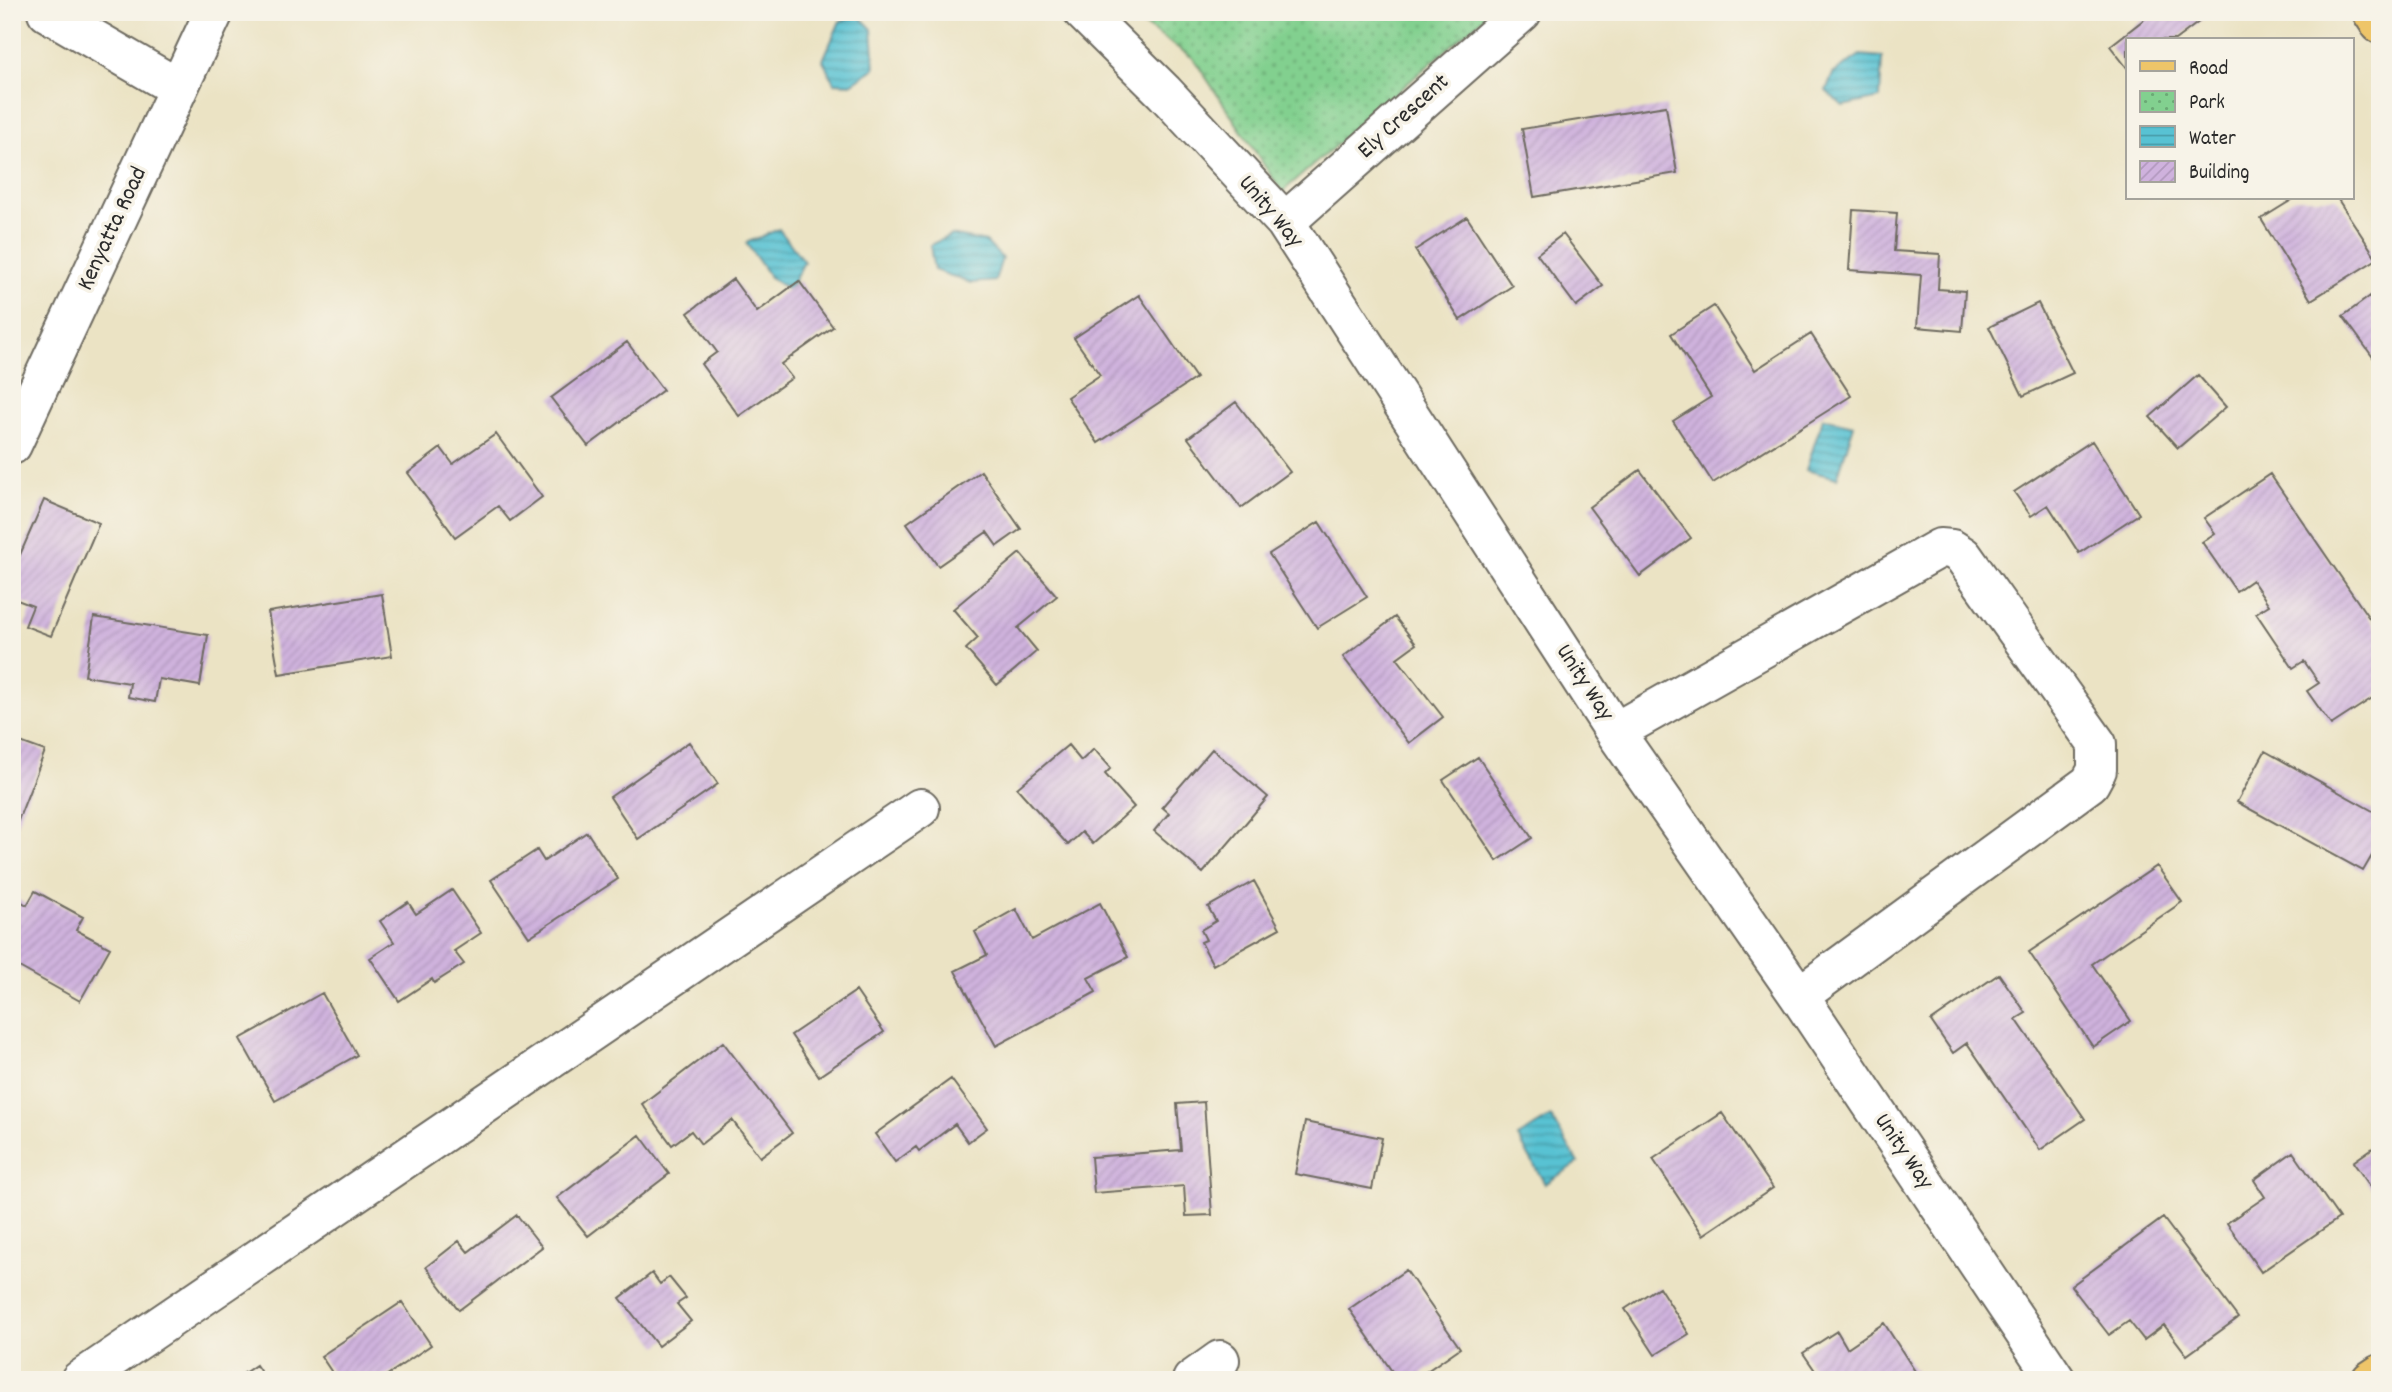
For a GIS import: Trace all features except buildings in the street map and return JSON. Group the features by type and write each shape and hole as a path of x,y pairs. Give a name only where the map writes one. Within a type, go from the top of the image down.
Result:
{"main road":[{"path":"2372,12 2380,24"},
{"path":"2371,1380 2380,1374"}],"street":[{"path":"47,12 178,88"},
{"name":"Kenyatta Road","path":"12,445 214,12"},
{"name":"Unity Way","path":"1083,12 1164,92 1285,222 1615,732 1799,996 2056,1380"},
{"name":"Ely Crescent","path":"1285,222 1522,12"},
{"path":"1615,732 1940,548 1952,549 1963,556 2096,744 2097,770 2090,783 1799,996"},
{"path":"80,1380 920,808"}],"green space":[{"path":"1125,12 1490,12 1282,192 1193,58"}],"water":[{"path":"859,16 872,29 875,68 851,84 834,83 823,60 840,21"},
{"path":"1860,55 1882,57 1880,98 1843,106 1826,91 1833,74"},
{"path":"779,229 804,262 789,290 770,277 746,243"},
{"path":"951,235 986,242 1002,258 995,281 971,283 934,270 930,245"},
{"path":"1823,418 1854,425 1837,478 1806,470"},
{"path":"1551,1117 1578,1163 1545,1184 1518,1137"}]}
